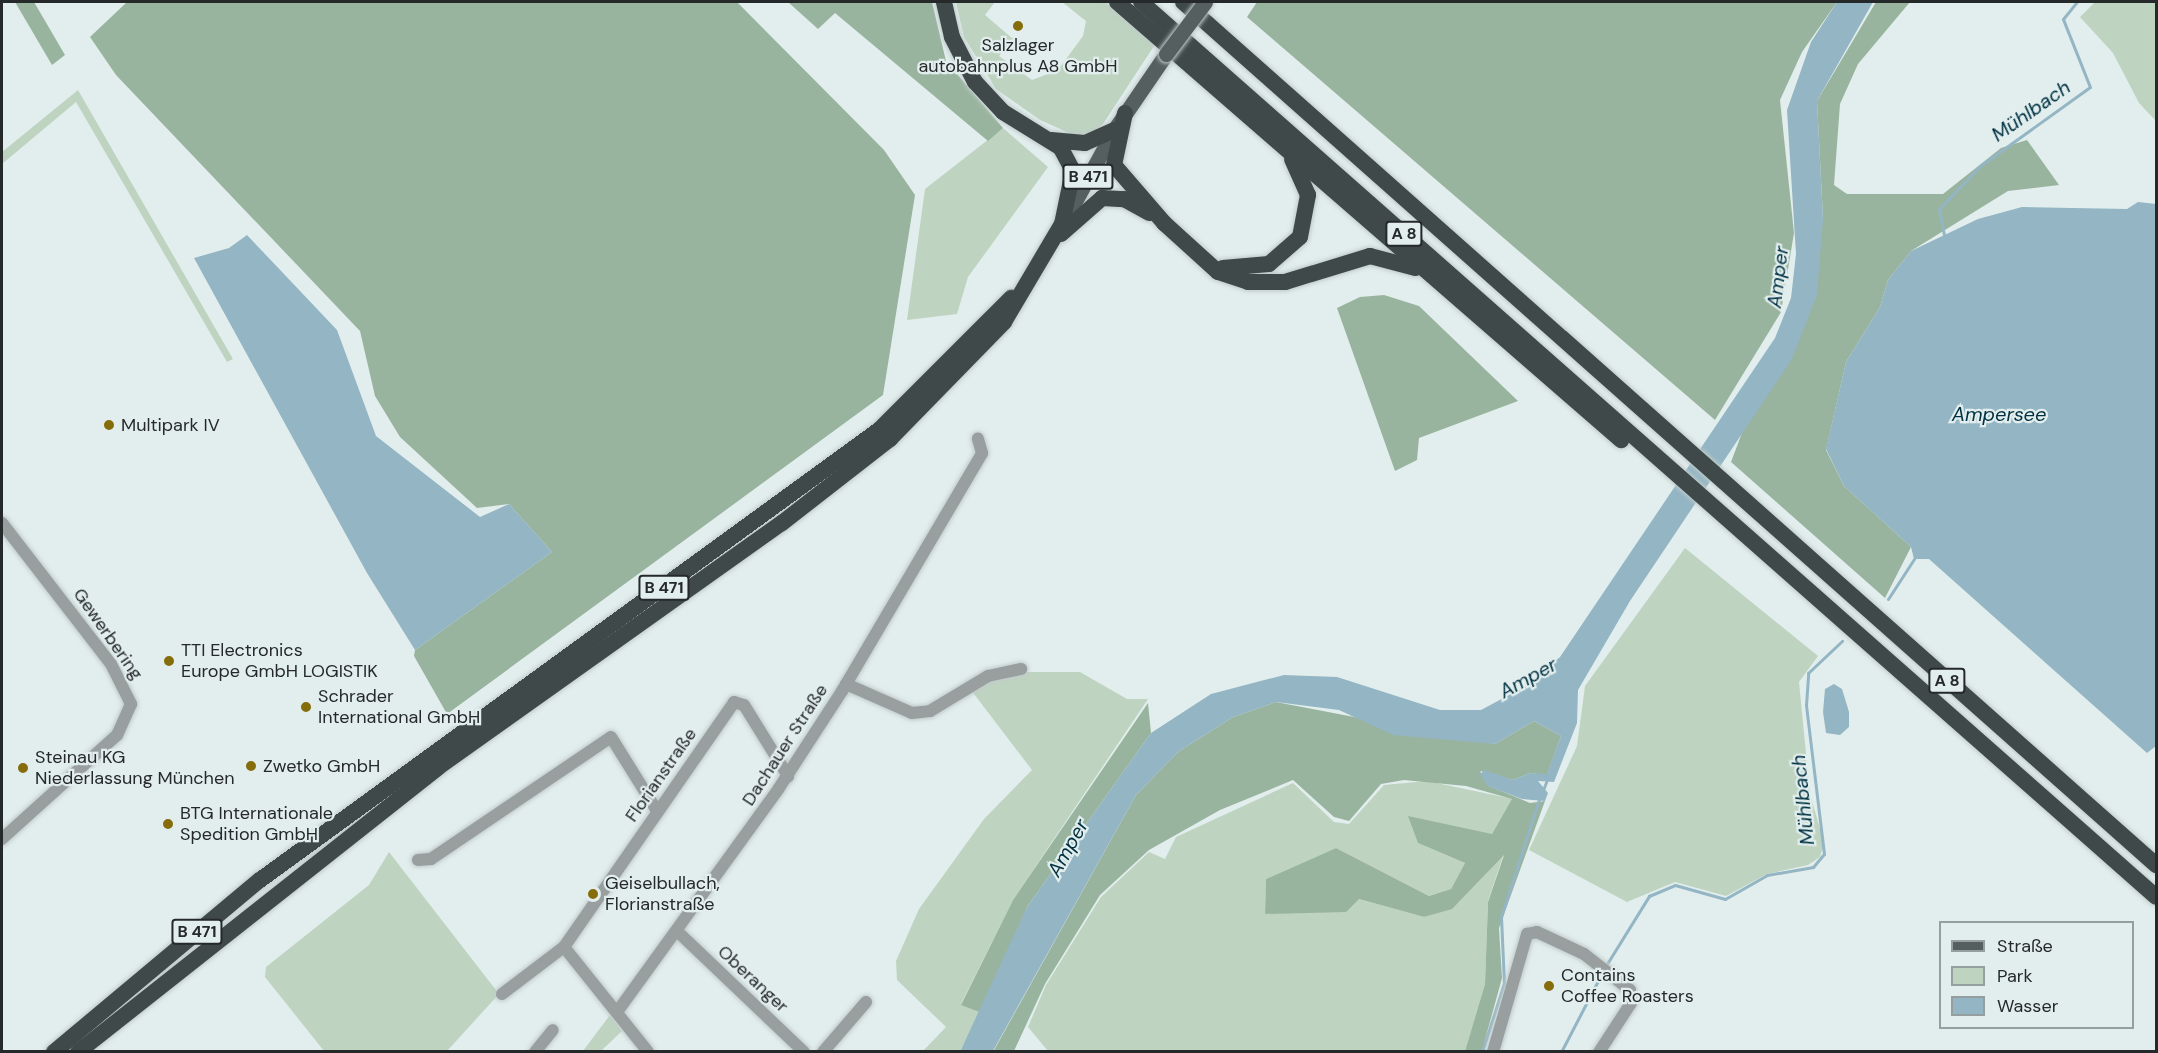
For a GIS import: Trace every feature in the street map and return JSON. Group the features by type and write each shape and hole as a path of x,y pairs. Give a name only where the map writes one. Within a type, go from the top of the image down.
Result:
{"highway":[{"path":"944,2 952,37 975,82 1003,112 1052,140 1066,154 1073,171 1062,224"},
{"path":"1117,2 1436,281 1665,471"},
{"name":"A 8","path":"1141,2 1665,471 1723,515 2157,897"},
{"name":"A 8","path":"1183,2 1682,447 2157,865"},
{"path":"1125,113 1114,165 1148,209 1204,261 1231,278 1263,284 1301,279 1343,260 1370,256 1408,264 1436,281"},
{"path":"1052,140 1085,143 1114,130"},
{"path":"1204,261 1226,269 1255,268 1279,259 1300,237 1308,209 1306,181 1277,140"},
{"path":"1047,251 1096,201 1116,197 1148,209"},
{"name":"B 471","path":"78,1052 437,768 782,523 890,439 978,353 1029,280 1062,224"},
{"name":"B 471","path":"54,1052 260,880 879,430 1029,280"}],"main road":[{"name":"B 471","path":"1062,224 1125,113 1206,2"}],"street":[{"name":"Dachauer Straße","path":"616,1012 678,932 788,776 846,684 982,453 978,439"},
{"name":"Gewerbering","path":"2,523 111,664 131,704 117,735 2,839"},
{"path":"846,684 912,713 930,711 988,676 1020,669"},
{"name":"Florianstraße","path":"502,994 564,946 734,702 744,705 788,776"},
{"path":"418,860 431,859 611,737 657,811"},
{"name":"Oberanger","path":"678,932 804,1052"},
{"path":"1493,1052 1527,934 1537,932 1575,950 1630,990 1631,1003 1599,1052"},
{"path":"564,946 648,1052"},
{"path":"823,1052 866,1002"},
{"path":"535,1052 553,1030"}],"green space":[{"path":"15,2 34,2 65,55 52,65"},
{"path":"127,2 737,2 884,150 915,195 883,395 447,714 414,656 415,650 552,552 509,504 477,508 400,437 375,396 360,331 116,75 90,37"},
{"path":"788,2 932,2 946,61 1003,128 988,141 835,13 818,29"},
{"path":"956,2 995,2 985,15 1013,39 999,56 1032,80 1058,70 1083,36 1086,21 1062,2 1105,2 1156,43 1103,124 1094,132 1074,135 1040,120 996,89 964,37"},
{"path":"1257,2 1837,2 1802,52 1780,100 1794,233 1781,312 1715,420 1247,17"},
{"path":"1876,2 1910,2 1858,64 1840,104 1834,185 1847,194 1943,194 2001,148 2027,140 2059,185 2008,191 1911,251 1888,280 1880,307 1846,362 1826,450 1844,486 1911,547 1885,598 1731,462 1823,219 1817,101"},
{"path":"2095,2 2156,2 2156,121 2139,103 2113,53 2080,17"},
{"path":"78,90 233,359 227,362 76,102 2,164 2,152"},
{"path":"1003,128 1048,167 968,277 957,314 907,320 925,189"},
{"path":"1384,295 1419,306 1518,401 1419,438 1417,460 1395,471 1337,308 1360,297"},
{"path":"1685,548 1818,656 1799,682 1810,794 1824,843 1820,857 1808,865 1767,874 1726,896 1675,882 1627,902 1529,850 1577,746 1585,686"},
{"path":"1012,672 1080,672 1127,699 1148,699 1013,900 961,1004 982,1013 960,1051 923,1051 946,1027 897,980 896,961 919,909 984,819 1032,770 971,690"},
{"path":"1276,702 1495,744 1534,721 1561,736 1547,775 1530,773 1513,780 1480,771 1489,786 1530,803 1545,801 1499,928 1502,978 1482,1051 1465,1051 1485,984 1488,902 1504,855 1452,909 1424,917 1359,899 1346,912 1265,914 1266,879 1336,848 1429,896 1451,889 1465,863 1418,843 1408,816 1492,834 1512,799 1466,786 1404,780 1381,784 1349,821 1334,817 1293,780 1220,810 1149,850 1100,895 1045,984 1014,1051 993,1052 1136,795 1178,752 1233,717"},
{"path":"1148,703 1151,733 1027,907 982,1013 961,1005 1013,900"},
{"path":"1427,781 1513,799 1492,834 1418,843 1465,863 1451,889 1429,896 1336,848 1266,879 1265,914 1359,899 1424,917 1452,908 1504,853 1488,901 1485,984 1465,1051 1048,1051 1028,1027 1046,985 1101,897 1149,852 1165,859 1176,837 1293,783 1334,822 1349,824 1384,785"},
{"path":"389,852 499,994 447,1051 324,1051 265,977 266,967 369,885"},
{"path":"610,1015 622,1031 601,1051 583,1051"}],"water":[{"path":"1837,2 1873,2 1817,101 1823,219 1817,295 1792,359 1630,601 1578,690 1577,723 1554,782 1538,781 1548,793 1545,801 1522,799 1488,786 1480,775 1484,770 1513,780 1530,773 1547,774 1561,736 1534,721 1495,744 1393,735 1339,710 1276,702 1233,717 1178,752 1136,795 993,1051 960,1052 1027,907 1151,733 1211,694 1284,675 1337,677 1440,710 1481,710 1524,687 1560,657 1775,338 1791,298 1796,254 1787,110 1811,42"},
{"name":"Ampersee","path":"2138,202 2156,204 2156,746 2147,753 1929,559 1914,559 1911,547 1844,486 1826,449 1846,362 1880,307 1888,280 1911,251 1978,219 2022,207 2127,209"},
{"path":"247,235 337,330 376,436 480,517 509,504 552,552 415,650 367,573 194,258 229,248"},
{"path":"1834,684 1842,689 1849,712 1849,727 1840,735 1826,733 1823,712 1825,689"}],"waterway":[{"name":"Mühlbach","path":"1944,235 1939,209 1980,166 2090,87 2063,19 2077,2"},
{"name":"Mühlbach","path":"1888,599 1914,559"},
{"name":"Mühlbach","path":"1605,967 1649,896 1675,885 1725,899 1767,875 1813,867 1824,854 1806,705 1808,673 1842,641"},
{"path":"1543,790 1548,777"},
{"path":"1482,1052 1504,983 1501,917 1539,799"},
{"name":"Mühlbach","path":"1561,1052 1602,973"}],"place":[{"name":"Salzlager autobahnplus A8 GmbH","path":"1018,26"},
{"name":"Multipark IV","path":"109,425"},
{"name":"TTI Electronics Europe GmbH LOGISTIK","path":"169,661"},
{"name":"Schrader International GmbH","path":"306,707"},
{"name":"Zwetko GmbH","path":"251,766"},
{"name":"Steinau KG Niederlassung München","path":"23,768"},
{"name":"BTG Internationale Spedition GmbH","path":"168,824"},
{"name":"Geiselbullach, Florianstraße","path":"593,894"},
{"name":"Contains Coffee Roasters","path":"1549,986"}],"water label":[{"name":"Amper","path":"1778,277"},
{"name":"Amper","path":"1528,678"},
{"name":"Amper","path":"1068,848"}]}
